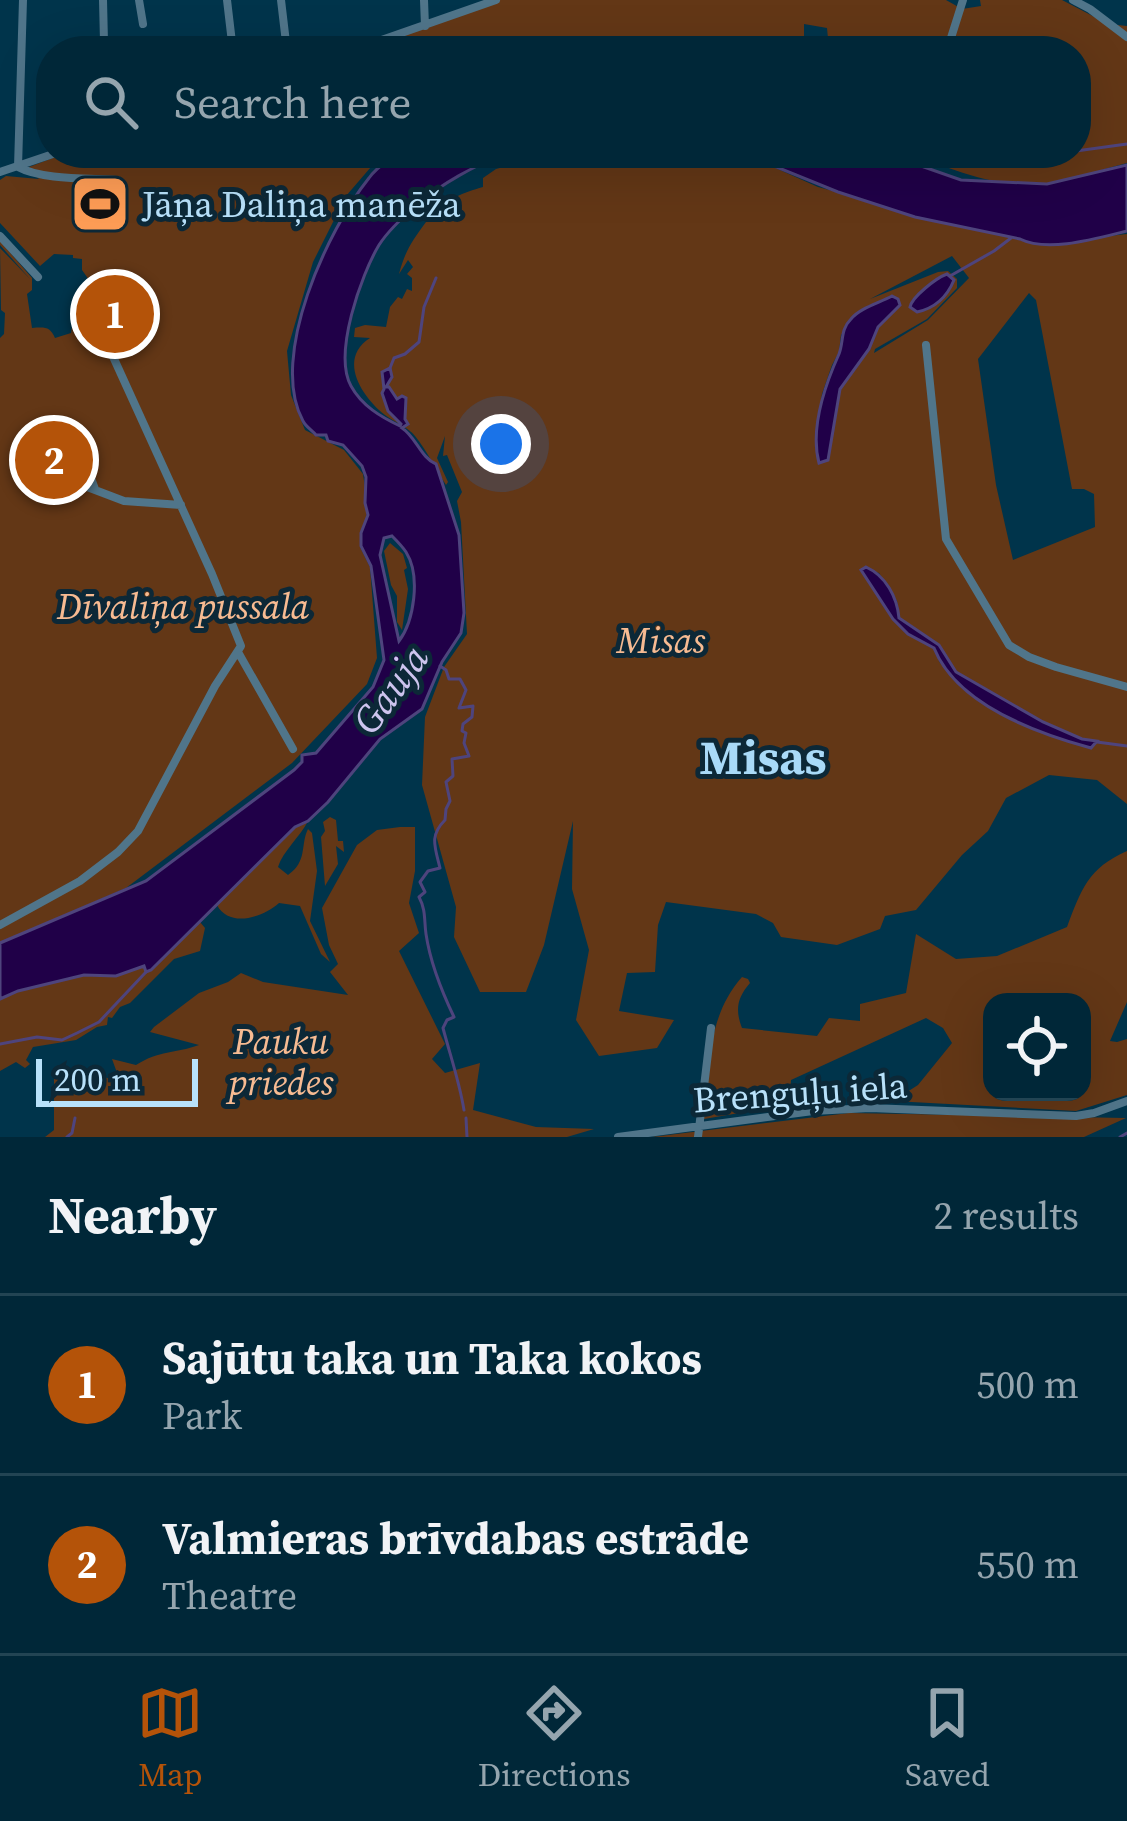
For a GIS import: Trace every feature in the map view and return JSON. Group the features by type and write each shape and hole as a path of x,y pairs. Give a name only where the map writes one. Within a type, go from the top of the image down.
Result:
{"street":[{"path":"23,0 19,167 42,174 117,180"},
{"path":"104,0 104,36"},
{"path":"140,0 143,23"},
{"path":"227,0 231,36"},
{"path":"281,0 285,36"},
{"path":"424,0 425,26"},
{"path":"395,36 496,0"},
{"path":"952,36 963,0"},
{"path":"1073,0 1127,37"},
{"path":"0,172 36,161"},
{"path":"0,236 38,277"},
{"path":"0,925 80,881 138,831 214,686 241,646 100,328 83,314"},
{"path":"926,345 946,539 954,553 1010,645 1056,667 1127,686"},
{"path":"95,490 124,501 179,501"},
{"path":"238,652 281,738 293,749"},
{"path":"698,1137 711,1028"},
{"name":"Brenguļu iela","path":"618,1137 813,1111 869,1108 1076,1115 1127,1101"}],"green space":[{"path":"496,0 946,0 962,9 981,6 980,0 1062,0 1108,24 1127,26 1127,163 1035,185 999,182 950,168 1091,168 1091,36 828,36 827,28 804,24 804,36 393,36"},
{"name":"Dīvaliņa pussala","path":"29,167 370,168 346,196 313,262 287,351 291,395 305,430 344,450 363,474 368,507 360,547 370,567 377,658 367,684 292,763 126,888 0,943 0,338 5,313 1,310 0,248 30,279 0,241 32,278 27,294 32,328 47,328 55,338 90,321 88,313 108,307 82,270 82,259 54,254 40,266 0,223 0,180 6,176 39,179"},
{"name":"Misas","path":"776,168 818,187 1031,243 1127,234 1127,804 1097,780 1049,775 1006,798 988,831 916,910 885,916 880,929 837,945 781,937 773,923 756,914 666,902 658,925 655,972 627,973 619,1011 674,1020 657,1048 599,1056 576,1020 589,950 572,889 573,821 544,945 526,992 480,992 454,937 456,907 422,785 425,717 444,667 467,634 457,501 462,492 447,455 443,456 445,436 437,458 446,485 415,436 385,415 361,388 355,356 370,338 354,337 355,328 386,327 390,307 407,289 412,291 412,278 407,274 413,267 408,260 399,274 426,222 434,220 450,200 483,187 483,178 496,169","holes":["952,256 969,278 928,320 874,353 927,319 957,288 957,279 948,271 938,272 870,299","934,281 951,287 937,303 918,312 910,308 912,300","1029,293 1036,300 1072,489 1094,494 1095,527 1013,560 996,485 978,359","892,296 893,313 878,327 869,349 846,379 816,441 822,394 841,335 859,311","862,569 879,573 897,601 899,618 939,645 955,671 1043,722 1096,741 1065,741 940,663 934,648 893,619"]},
{"path":"390,543 403,554 407,568 402,630 384,551"},
{"path":"330,817 336,820 344,852 336,846 338,864 325,886 321,837 323,822"},
{"path":"308,821 278,867 288,875 294,870 308,829 317,871 310,921 330,962 321,954 300,906 279,903 264,913 237,918 217,905 295,827"},
{"name":"Pauku priedes","path":"415,827 409,903 419,933 399,951 445,1044 432,1059 445,1073 480,1063 473,1110 536,1127 594,1129 567,1137 45,1137 54,1130 54,1078 79,1071 120,1081 112,1059 136,1065 199,1045 150,1032 199,993 241,973 263,982 348,995 330,972 338,964 322,908 357,845 377,830"},
{"path":"1127,851 1127,1002 1110,1041 1127,1039 1127,1095 1076,1111 893,1101 918,1085 952,1043 943,1028 926,1018 791,1080 790,1094 797,1103 704,1119 716,1026 742,977 750,983 738,1004 742,1028 817,1036 829,1018 860,1021 860,1004 906,993 916,934 956,959 997,956 1067,927 1088,882 1103,865"},
{"path":"200,922 205,928 200,951 174,959 130,1003 108,1017 107,1025 76,1040 33,1047 25,1068 16,1062 0,1071 0,999 84,975 116,976 144,966 147,972"},
{"path":"849,1113 1126,1118 1084,1137 652,1137"}],"water":[{"path":"1127,165 1127,231 1044,245 915,217 779,168 927,168 961,180 1047,184"},
{"name":"Gauja","path":"379,168 474,168 437,189 383,240 357,294 345,355 355,393 372,410 400,426 382,393 382,372 390,368 392,377 386,387 397,399 406,398 408,424 402,428 436,464 459,535 461,633 442,662 422,709 380,739 328,802 295,827 151,970 146,972 144,966 116,976 84,975 0,999 0,943 146,881 294,770 302,755 316,753 373,687 384,660 371,566 361,546 368,515 366,477 343,445 316,435 304,423 294,394 293,363 298,329 321,260","holes":["392,536 406,552 414,585 412,610 399,641 380,555 384,538"]},
{"path":"947,274 954,280 940,301 917,312 910,307 925,288"},
{"path":"892,296 900,305 878,327 869,349 840,389 828,460 819,463 820,407 845,327 859,312"},
{"path":"866,567 889,588 899,618 939,645 956,672 1043,722 1097,741 1091,748 1046,734 979,701 960,686 934,648 893,619 861,570"}],"waterway":[{"path":"1091,149 1127,144"},
{"path":"950,276 1011,238"},
{"path":"390,368 394,358 419,342 424,307 436,278"},
{"name":"Gauja","path":"440,666 449,679 460,679 466,690 459,708 473,706 462,731 469,756 452,759 453,776 446,782 450,801 435,837 440,868 428,871 420,882 425,892 419,897 433,966 454,1017 443,1028 464,1110"},
{"path":"1097,742 1127,746"},
{"path":"0,1044 37,1037 62,1040 77,1033 99,1022 146,972"},
{"path":"67,1137 75,1118"},
{"path":"466,1118 467,1137"},
{"path":"1120,1137 1127,1133"}],"place":[{"name":"Jāņa Daliņa manēža","path":"100,204"},
{"name":"Sajūtu taka un Taka kokos","path":"115,314"},
{"name":"Valmieras brīvdabas estrāde","path":"54,460"}],"district":[{"name":"Misas","path":"763,757"}]}
